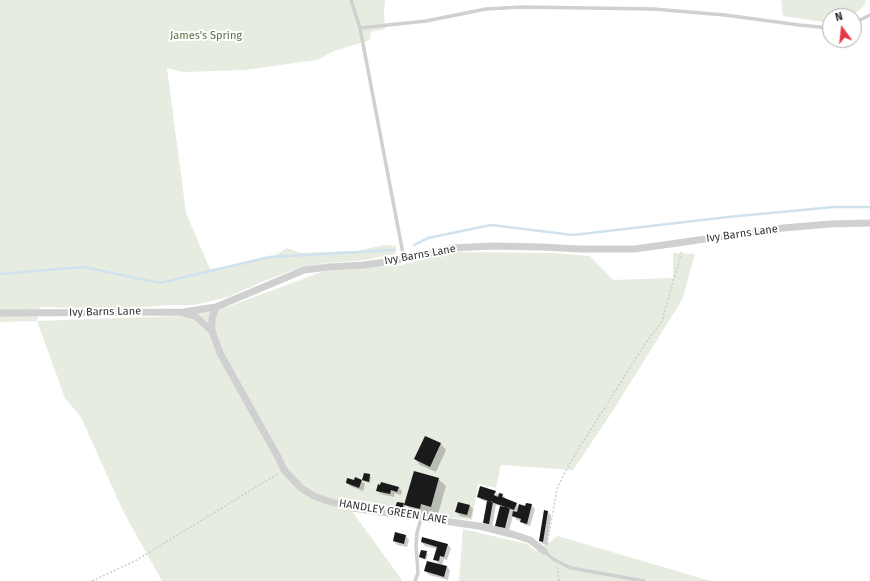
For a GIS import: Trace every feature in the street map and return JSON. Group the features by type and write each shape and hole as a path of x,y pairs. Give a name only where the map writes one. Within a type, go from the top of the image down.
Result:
{"street":[{"name":"Ivy Barns Lane","path":"0,313 183,312 216,307 304,270 363,265 404,259 452,248 494,246 635,249 783,228 830,224 870,223"},
{"name":"HANDLEY GREEN LANE","path":"216,307 212,318 212,331 220,353 284,470 301,488 314,496 353,508 479,526 515,535 530,540 544,551"},
{"path":"183,312 194,316 212,331"}],"lane":[{"path":"351,0 360,28 404,259"},
{"path":"360,28 426,21 486,9 522,7 653,9 725,15 822,27"},
{"path":"415,581 418,572 416,546 417,533 421,518"},
{"path":"544,551 553,559 571,568 644,581"}],"path":[{"path":"544,551 549,534 557,489 576,453 645,344 662,321 684,242"},
{"path":"92,581 135,561 284,470"},
{"path":"559,581 557,568 560,562"}],"green space":[{"name":"James's Spring","path":"0,0 385,0 385,29 371,32 370,40 334,51 317,60 245,70 183,72 167,68 186,213 210,269 272,257 287,248 301,253 357,251 384,245 396,246 396,254 364,260 326,263 299,268 228,297 194,305 170,305 118,309 40,307 37,321 0,322"},
{"path":"781,0 866,0 862,8 822,8 822,22 783,16"},
{"path":"452,252 554,253 590,256 613,280 673,278 673,253 695,254 682,300 612,412 573,470 501,465 496,488 478,484 472,520 417,514 370,505 346,503 402,580 401,581 162,581 123,511 81,417 65,398 37,321 180,316 230,306 324,271 401,265"},
{"path":"463,529 527,544 536,551 558,536 710,581 459,581"}],"building":[{"path":"425,436 441,443 430,467 414,459"},
{"path":"414,471 439,478 431,507 421,504 420,509 404,505"},
{"path":"364,473 370,474 369,482 362,480"},
{"path":"355,477 362,480 359,488 346,483 347,478 354,480"},
{"path":"381,482 399,487 397,492 391,490 390,494 376,491 378,484 380,485"},
{"path":"480,486 496,491 494,495 498,497 499,493 503,494 502,497 517,503 514,510 477,497"},
{"path":"487,501 493,502 489,524 483,523"},
{"path":"397,502 404,503 402,510 395,508"},
{"path":"458,502 470,505 467,515 455,512"},
{"path":"526,503 532,504 527,524 520,522 521,519 512,516 513,511 517,512 519,504 525,506"},
{"path":"500,506 510,508 505,528 495,526"},
{"path":"544,510 548,511 543,542 539,541"},
{"path":"395,532 406,535 404,544 393,541"},
{"path":"422,537 448,544 444,557 440,556 439,561 433,560 437,547 421,542"},
{"path":"421,550 427,551 425,559 419,557"},
{"path":"427,561 447,566 444,577 424,571"}],"waterway":[{"path":"414,245 428,238 491,225 573,235 728,217 834,207 870,207"},
{"path":"0,274 84,267 160,283 269,257 394,250"}]}
